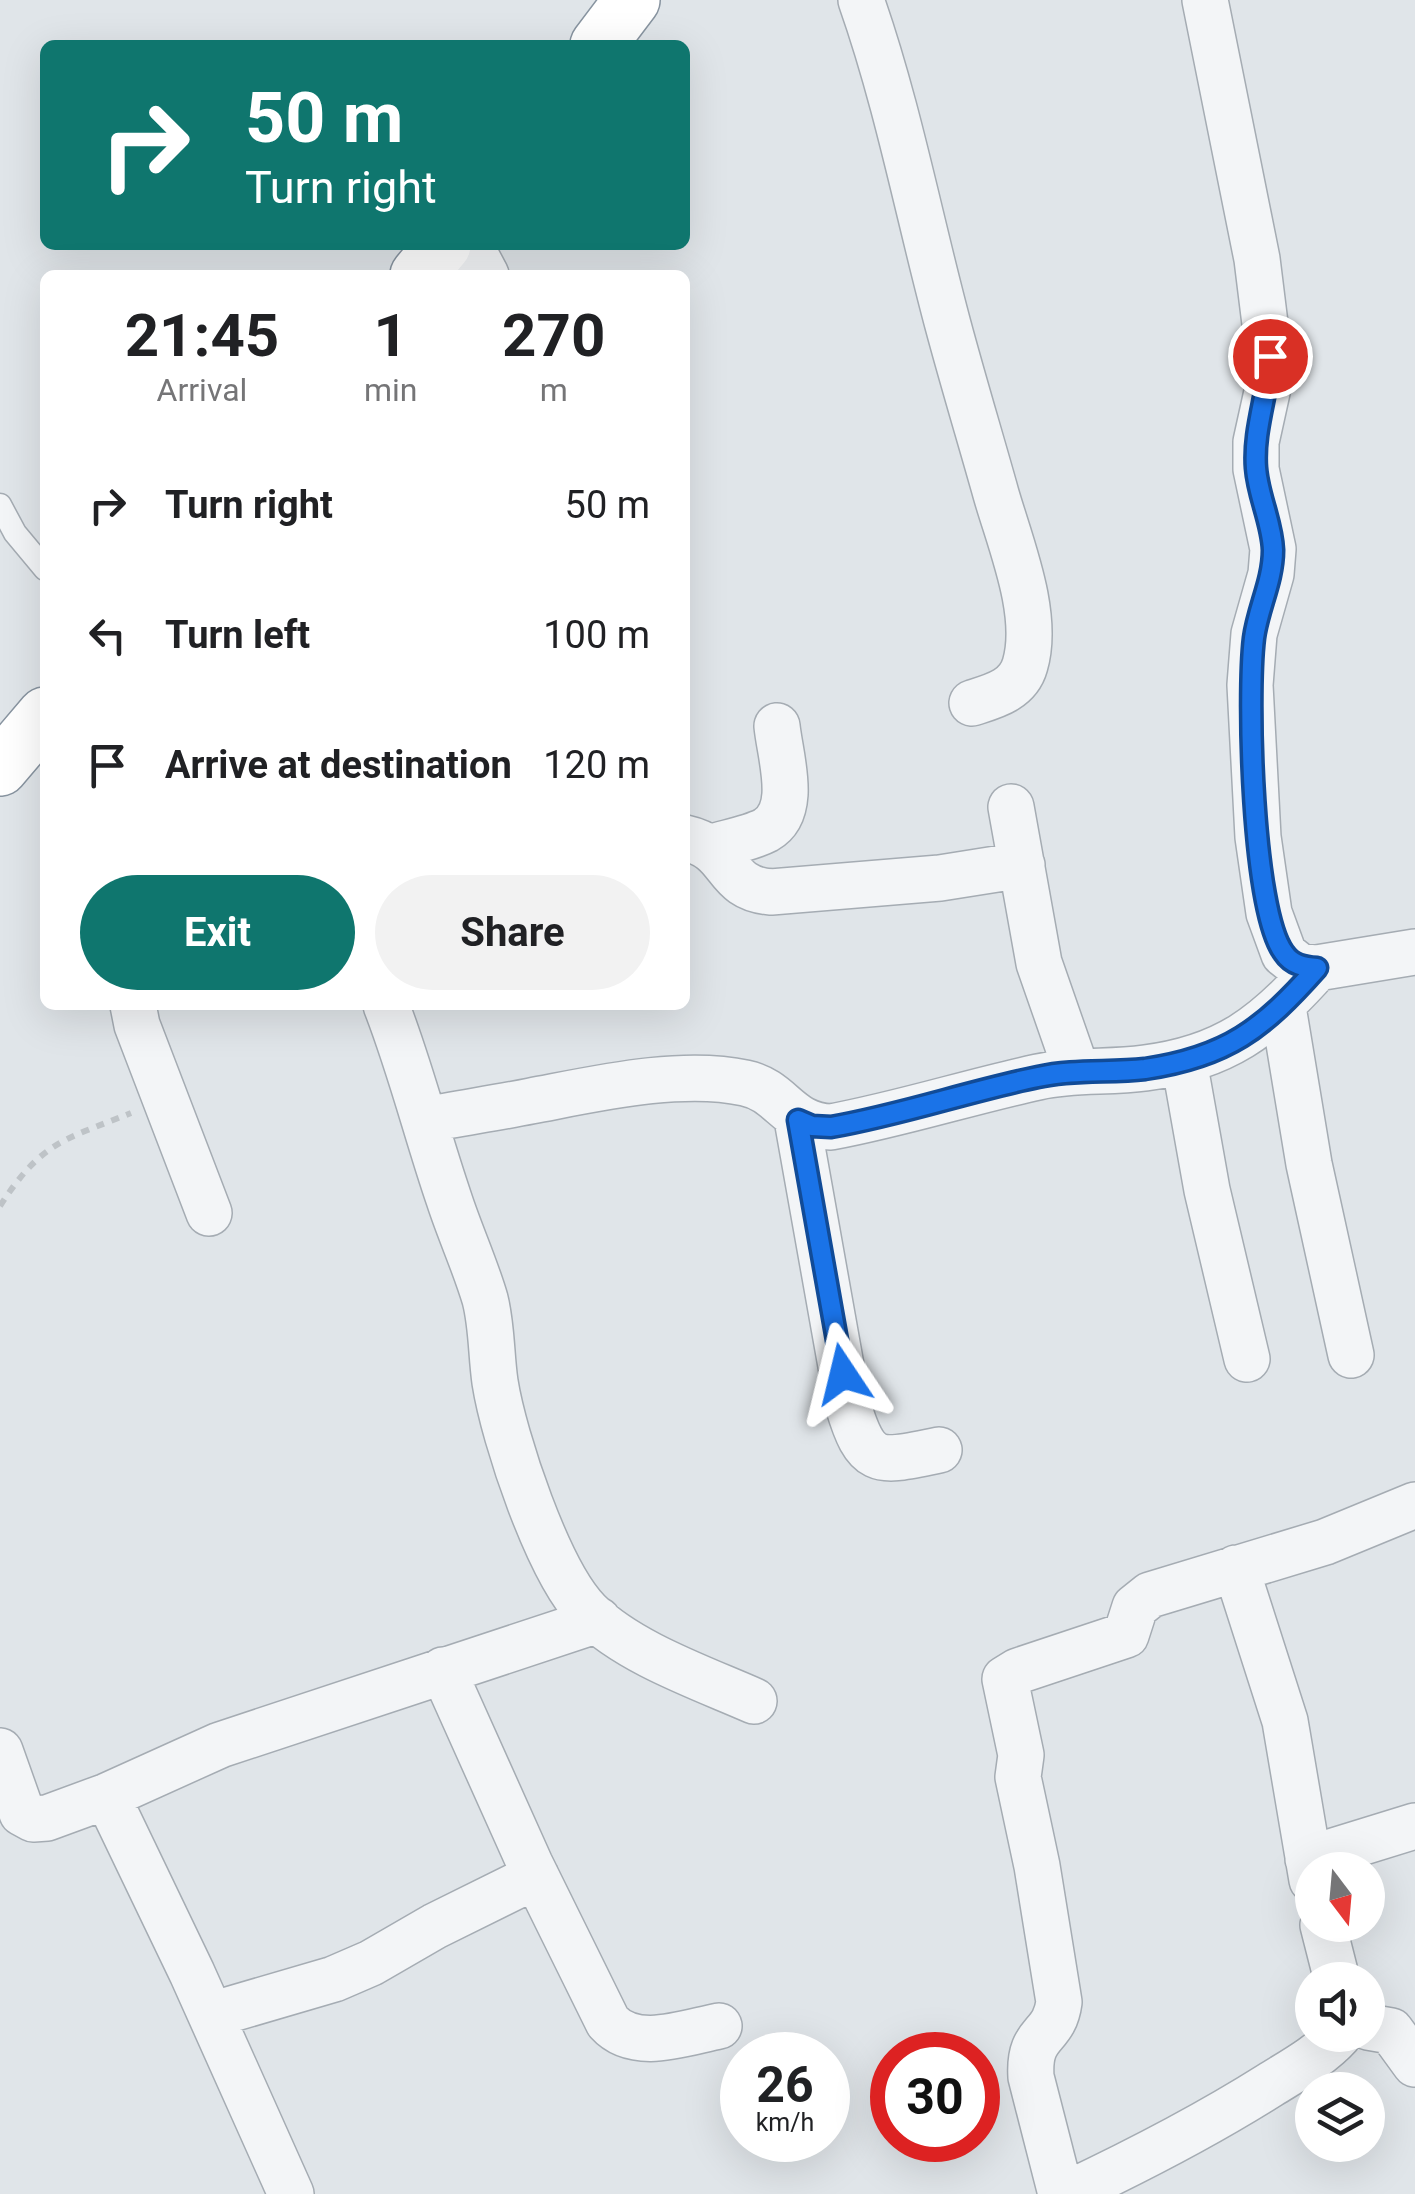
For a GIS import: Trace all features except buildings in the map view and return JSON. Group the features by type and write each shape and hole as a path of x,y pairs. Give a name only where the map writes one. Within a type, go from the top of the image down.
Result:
{"highway":[{"path":"602,40 632,0"},
{"path":"422,270 440,250"},
{"path":"0,768 40,720"}],"street":[{"path":"861,0 890,93 948,326 1024,597 1028,645 1025,668 1014,684 998,695 972,703"},
{"path":"1205,0 1257,259 1270,356 1256,442 1256,469 1273,549 1271,574 1254,634 1250,685 1258,838 1266,897 1284,954 1299,966 1317,968 1415,952"},
{"path":"699,842 766,830 780,818 786,806 776,726"},
{"path":"1011,807 1039,963 1076,1072"},
{"path":"699,842 742,885 771,892 922,880 1022,864"},
{"path":"425,1120 588,1091 684,1080 746,1083 764,1090 798,1120 831,1127 1028,1079 1142,1069 1202,1058 1244,1037 1283,1007 1317,968"},
{"path":"1283,1007 1309,1164 1350,1355"},
{"path":"134,1010 209,1212"},
{"path":"388,1010 486,1304 495,1382 524,1482 570,1587 598,1620 641,1649 754,1700"},
{"path":"1184,1061 1207,1190 1247,1358"},
{"path":"798,1120 848,1405 859,1442 876,1457 896,1458 938,1450"},
{"path":"1318,2052 1143,2177 1064,2194 1030,2077 1032,2046 1057,2015 1059,2002 1018,1778 1020,1747 1004,1684 1010,1674 1126,1635 1134,1607 1150,1596 1414,1512"},
{"path":"1236,1568 1285,1721 1307,1852"},
{"path":"1,1761 22,1813 32,1819 47,1818 107,1796 220,1745 598,1620"},
{"path":"444,1670 536,1876 608,2022 617,2032 644,2039 719,2026"},
{"path":"107,1796 291,2194"},
{"path":"1353,1852 1415,1826"},
{"path":"211,2014 334,1979 536,1876"},
{"path":"1385,2029 1391,2030 1415,2064"}],"lane":[{"path":"0,506 15,533 40,562"}],"path":[{"path":"0,1206 25,1168 58,1142 166,1102"}],"route":[{"path":"843,1374 798,1120 831,1127 1043,1076 1142,1069 1202,1058 1264,1022 1283,1007 1317,968 1299,966 1284,954 1269,912 1258,838 1250,685 1254,634 1271,574 1273,549 1256,469 1256,442 1270,356"}]}
